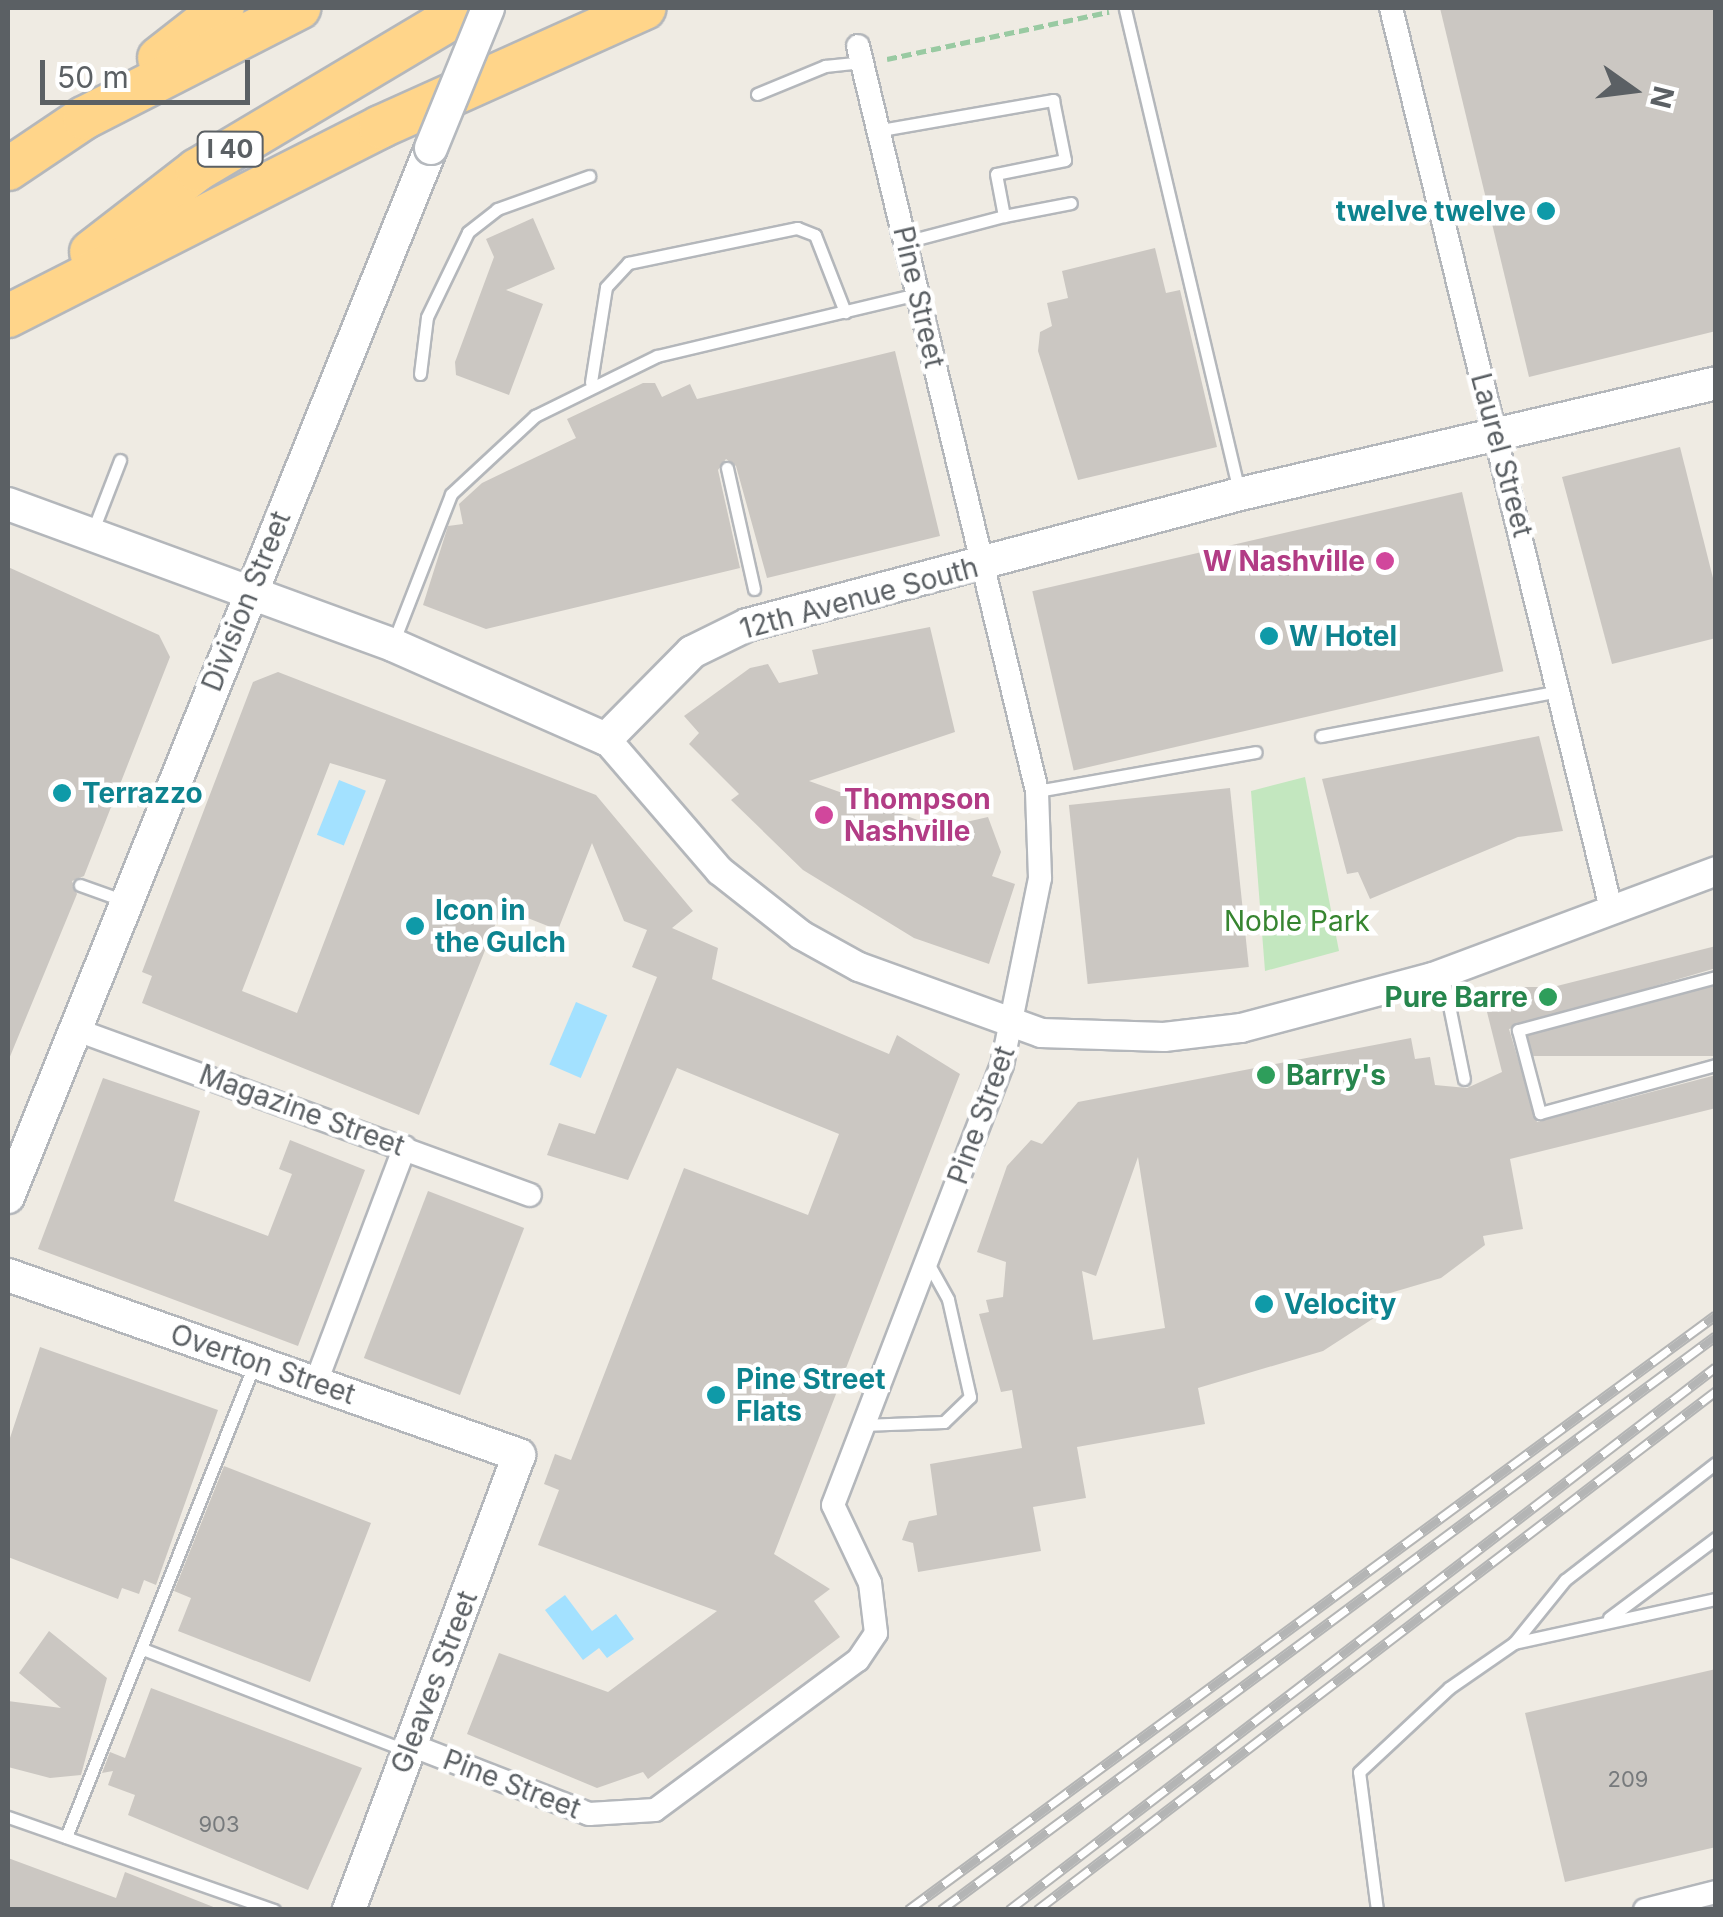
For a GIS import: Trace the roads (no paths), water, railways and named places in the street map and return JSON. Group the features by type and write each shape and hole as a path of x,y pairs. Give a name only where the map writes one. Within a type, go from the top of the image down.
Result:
{"highway":[{"path":"8,169 84,118 223,8"},
{"path":"84,118 299,8"},
{"name":"I 40","path":"8,316 197,170 469,8"},
{"path":"8,316 380,127 646,8"}],"main road":[{"name":"Division Street","path":"8,1197 15,1155 74,1029 488,8"},
{"name":"12th Avenue South","path":"606,739 692,652 747,625 1240,494 1716,383"},
{"path":"8,504 393,644 606,739"},
{"name":"Overton Street","path":"8,1275 519,1455"},
{"name":"Gleaves Street","path":"349,1910 519,1455"}],"street":[{"name":"Laurel Street","path":"1391,8 1610,904"},
{"name":"Pine Street","path":"409,1748 589,1814 626,1816 679,1798 858,1660 876,1633 870,1582 833,1505 1014,1022 1040,878 1037,791 860,54"},
{"path":"606,739 720,871 801,936 1014,1022 1102,1038 1241,1028 1442,973 1610,904 1716,871"},
{"name":"Magazine Street","path":"74,1029 530,1194"},
{"path":"316,1382 405,1147"},
{"path":"1645,1910 1716,1892"}],"lane":[{"path":"1124,9 1240,494"},
{"path":"757,94 860,54"},
{"path":"881,130 1053,100 1065,160 996,174 1004,216"},
{"path":"420,374 427,317 468,232 496,210 589,176"},
{"path":"906,242 1071,203"},
{"path":"592,382 606,287 628,263 797,228 824,251 844,312"},
{"path":"393,644 458,484 534,416 592,382 657,356 918,294"},
{"path":"91,534 120,460"},
{"path":"727,468 754,590"},
{"path":"1321,736 1560,691"},
{"path":"1037,791 1256,752"},
{"path":"80,885 125,901"},
{"path":"1442,973 1464,1080"},
{"path":"1716,977 1518,1030 1540,1114 1716,1066"},
{"path":"862,1426 944,1422 970,1397 948,1299 926,1260"},
{"path":"66,1838 255,1361"},
{"path":"1377,1910 1359,1772 1449,1688 1514,1643 1565,1580 1716,1463"},
{"path":"1606,1620 1716,1538"},
{"path":"1514,1643 1716,1599"},
{"path":"144,1649 409,1748"},
{"path":"8,1817 274,1910"}],"water":[{"path":"339,780 366,791 344,846 317,835"},
{"path":"576,1002 607,1015 581,1078 549,1065"},
{"path":"565,1595 592,1631 616,1614 634,1639 607,1658 599,1648 583,1660 545,1610"}],"railway":[{"path":"908,1910 1716,1315"},
{"path":"941,1910 1716,1336"},
{"path":"1009,1910 1716,1367"},
{"path":"1037,1910 1716,1391"}],"place":[{"name":"twelve twelve","path":"1546,211"},
{"name":"W Nashville","path":"1385,561"},
{"name":"W Hotel","path":"1269,636"},
{"name":"Terrazzo","path":"62,793"},
{"name":"Thompson Nashville","path":"824,815"},
{"name":"Icon in the Gulch","path":"415,926"},
{"name":"Pure Barre","path":"1548,997"},
{"name":"Barry's","path":"1266,1075"},
{"name":"Velocity","path":"1264,1304"},
{"name":"Pine Street Flats","path":"716,1395"}],"park label":[{"name":"Noble Park","path":"1297,921"}]}
